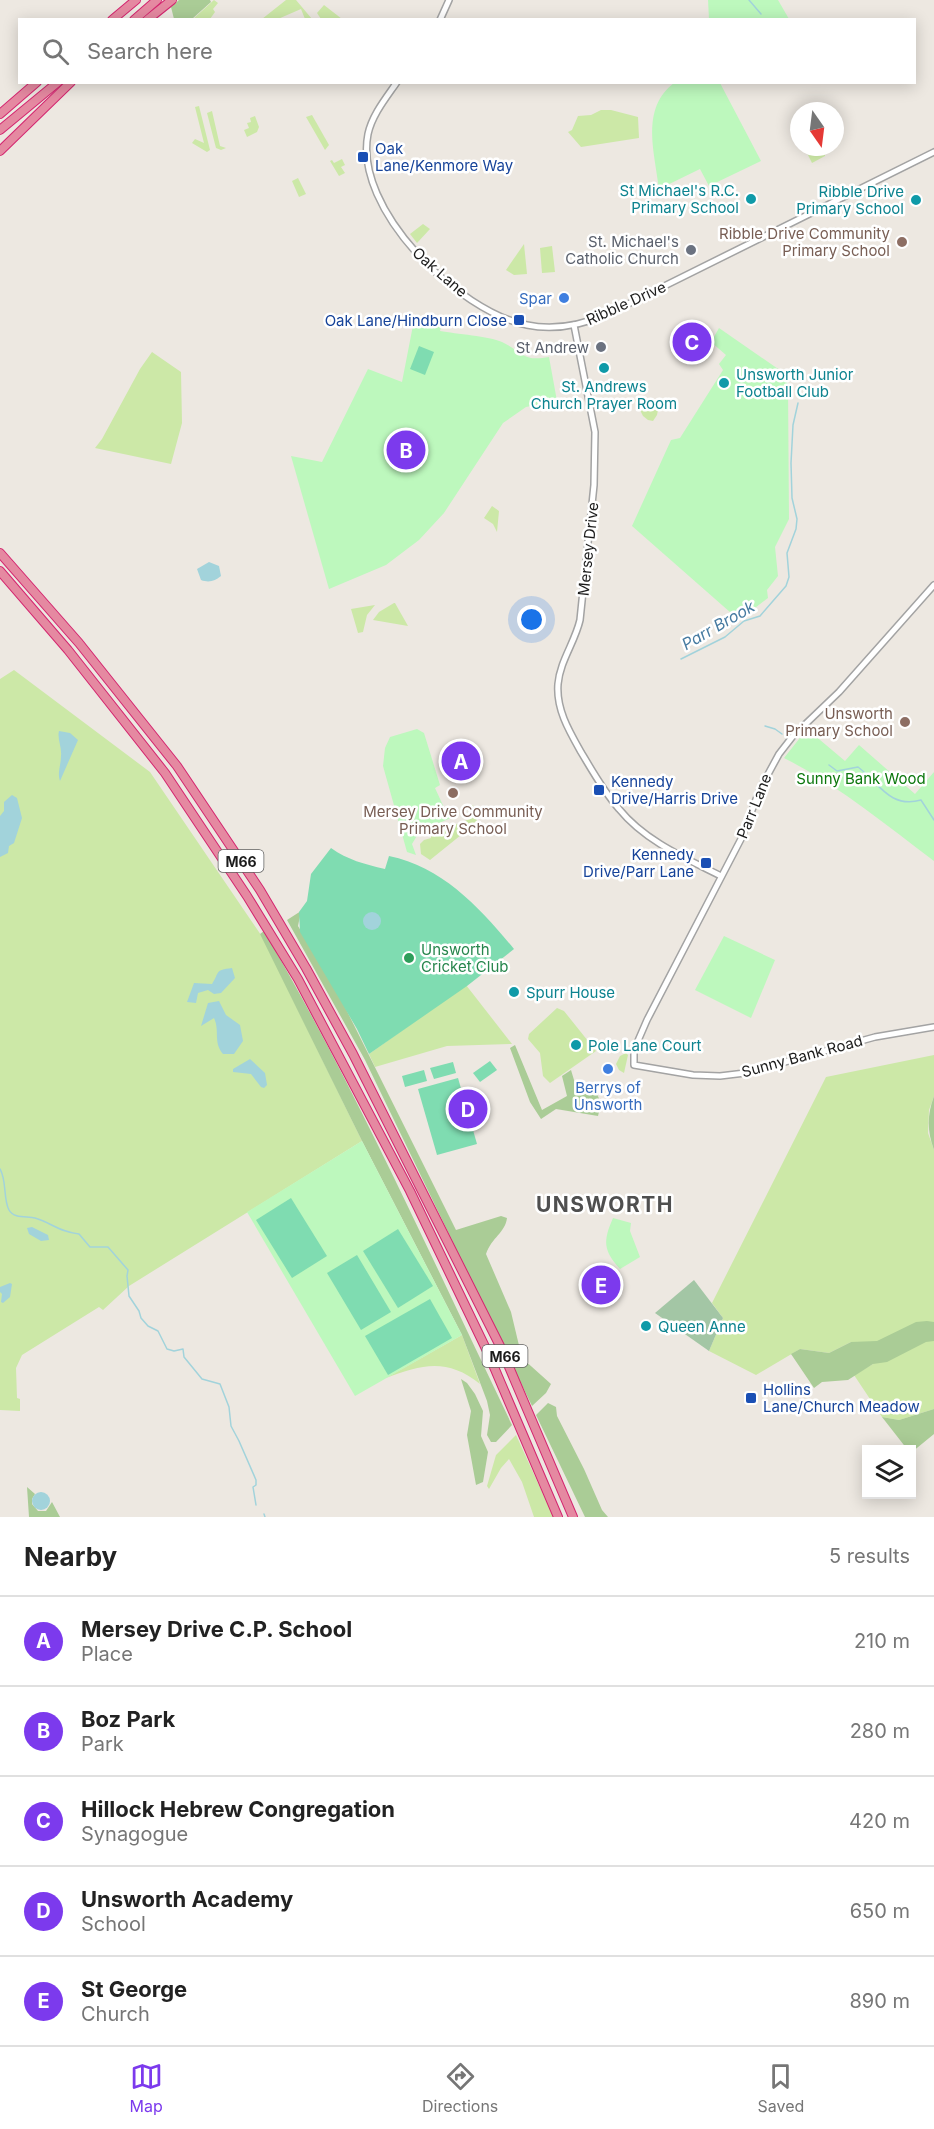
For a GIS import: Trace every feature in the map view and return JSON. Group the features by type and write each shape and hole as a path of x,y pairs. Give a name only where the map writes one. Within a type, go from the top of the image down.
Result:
{"highway":[{"path":"114,18 136,0"},
{"path":"136,18 158,0"},
{"path":"142,18 158,0"},
{"path":"150,18 172,0"},
{"path":"0,113 35,84"},
{"path":"0,130 56,84"},
{"path":"0,151 69,84"},
{"name":"M66","path":"0,547 177,766 260,890 311,977 428,1201 501,1348 573,1517"},
{"name":"M66","path":"0,553 14,566"},
{"name":"M66","path":"0,570 165,774 247,896 298,979 410,1191 488,1353 558,1517"},
{"path":"0,576 27,601"}],"street":[{"path":"441,18 449,0"},
{"name":"Oak Lane","path":"396,84 373,119 368,134 367,154 370,174 378,193 390,218 409,245 425,263 476,303 500,316 526,325 550,328 574,325"},
{"name":"Ribble Drive","path":"574,325 590,322 608,314 934,152"},
{"name":"Mersey Drive","path":"574,325 596,432 595,471 580,620 563,662 558,686 564,718 588,764 618,809 640,830 675,852 721,876"},
{"name":"Parr Lane","path":"634,1065 634,1050 646,1020 741,839 760,789 779,754 839,692 934,585"},
{"name":"Sunny Bank Road","path":"634,1065 693,1075 720,1076 745,1073 875,1037 934,1027"}],"green space":[{"path":"179,0 210,0 211,2 193,18 174,18 171,7"},
{"path":"214,0 218,3 213,9 215,12 211,18 194,18"},
{"path":"286,0 296,0 311,18 305,18 301,9 280,18 263,18"},
{"path":"708,0 778,0 788,18 709,18"},
{"path":"324,5 341,18 320,18 317,13"},
{"path":"673,84 721,84 761,161 709,186 700,169 659,189 652,132 653,118 663,94"},
{"path":"199,106 210,150 207,152 192,143 195,139 204,143 195,107"},
{"path":"601,110 611,110 638,117 639,138 581,147 568,132 572,130 578,116 591,115"},
{"path":"212,111 220,146 226,148 221,150 216,148 207,113"},
{"path":"312,115 329,145 325,150 306,117"},
{"path":"255,116 259,127 257,132 247,137 244,130 249,128 247,123 251,122 250,118"},
{"path":"808,156 825,156 812,163"},
{"path":"342,159 345,165 341,167 345,173 339,176 330,161 334,163"},
{"path":"298,178 306,194 299,197 292,181"},
{"path":"423,224 430,229 417,243 410,234"},
{"path":"524,244 527,274 514,275 506,270"},
{"path":"552,246 555,272 542,273 540,248"},
{"path":"415,315 443,320 440,331 496,340 528,357 549,357 557,401 526,407 503,423 444,513 419,540 386,565 329,589 291,456 322,462 368,369 402,382"},
{"path":"719,328 784,373 788,385 789,519 775,547 778,576 767,590 768,598 739,620 632,526 671,440 680,438 723,370 719,364 726,355 711,342"},
{"path":"419,346 434,352 425,375 410,369"},
{"path":"152,352 181,372 182,423 171,464 95,448"},
{"path":"639,396 644,396 658,410 653,421 643,416 635,400"},
{"path":"492,506 499,511 497,532 493,524 484,518"},
{"path":"394,603 408,626 373,620 379,612"},
{"path":"375,605 367,615 363,632 358,633 351,609"},
{"path":"14,670 150,772 263,938 362,1141 129,1286 103,1310 99,1307 22,1355 16,1368 20,1411 0,1410 0,679"},
{"path":"417,729 424,733 440,785 435,788 451,818 430,825 430,828 418,834 412,844 416,855 407,852 383,766 385,748 390,737"},
{"name":"Sunny Bank Wood","path":"807,729 845,761 859,745 915,794 934,772 934,861 843,793 784,758"},
{"path":"473,805 477,821 468,826 469,829 461,831 461,835 430,860 421,854 420,844 424,840 472,818 469,808"},
{"name":"Unsworth Cricket Club","path":"331,848 356,861 385,869 389,856 427,869 474,904 514,949 467,986 369,1054 357,1029 300,932 299,912 307,901 311,874"},
{"path":"301,911 298,926 337,991 456,1230 501,1216 507,1218 504,1228 486,1254 511,1312 522,1358 551,1384 546,1393 532,1406 365,1060 287,920"},
{"path":"264,931 362,1113 512,1425 496,1442 491,1442 487,1435 490,1415 487,1401 462,1335 362,1141 260,934"},
{"path":"724,936 775,960 751,1018 695,990"},
{"path":"466,985 512,1044 447,1046 375,1067 369,1054"},
{"path":"557,1008 564,1011 596,1051 550,1083 543,1076 540,1053 528,1039 529,1034"},
{"path":"515,1045 542,1110 567,1096 562,1076 571,1070 577,1090 593,1085 601,1103 598,1116 556,1109 541,1119 530,1102 510,1048"},
{"path":"626,1053 628,1055 624,1073 616,1064 620,1056"},
{"path":"934,1055 934,1096 929,1110 928,1133 934,1150 934,1409 899,1420 882,1417 854,1375 873,1364 851,1342 829,1353 800,1349 756,1375 709,1351 723,1318 712,1303 826,1077"},
{"path":"490,1061 497,1070 480,1082 473,1073"},
{"path":"453,1062 456,1073 434,1079 430,1068"},
{"path":"424,1070 427,1081 405,1087 402,1076"},
{"path":"458,1078 477,1144 437,1155 418,1089"},
{"path":"934,1096 934,1150 929,1123"},
{"path":"362,1141 462,1335 355,1396 247,1212"},
{"path":"291,1198 327,1256 292,1278 256,1220"},
{"path":"613,1218 631,1223 630,1231 640,1257 620,1269 610,1256 606,1245 607,1233"},
{"path":"398,1229 433,1286 398,1308 363,1251"},
{"path":"357,1255 391,1312 361,1330 327,1273"},
{"path":"694,1280 723,1318 709,1351 655,1313"},
{"path":"430,1299 452,1338 388,1375 365,1336"},
{"path":"916,1322 934,1322 934,1341 926,1342 887,1362 873,1364 848,1380 822,1382 814,1388 791,1354 800,1349 829,1353 851,1342 877,1341"},
{"path":"462,1335 480,1384 457,1370 434,1366 411,1369 386,1378"},
{"path":"461,1379 475,1394 483,1411 481,1436 488,1452 483,1482 476,1485 467,1435 471,1411"},
{"path":"548,1403 556,1407 557,1416 602,1510 608,1517 585,1517 536,1415"},
{"path":"934,1409 934,1434 916,1449 916,1445 904,1445 882,1417 899,1420"},
{"path":"516,1435 553,1517 534,1517 522,1482 509,1459 489,1489 487,1486 496,1455"},
{"path":"27,1487 35,1494 32,1504 38,1511 46,1511 52,1502 60,1517 29,1517"}],"water":[{"path":"209,562 219,566 221,576 212,581 201,580 197,569"},
{"path":"59,731 70,733 78,740 60,781 61,753"},
{"path":"12,795 17,798 22,818 14,843 9,846 8,853 0,857 0,816 4,811 4,802"},
{"path":"372,912 378,915 381,921 378,927 372,930 366,927 363,921 366,915"},
{"path":"232,968 235,978 221,993 214,994 208,990 198,993 196,1003 187,1002 194,983 212,984 218,972"},
{"path":"219,1001 226,1015 240,1025 243,1041 234,1054 223,1054 220,1050 214,1018 201,1026 208,1003"},
{"path":"250,1059 265,1073 267,1085 264,1088 251,1074 233,1072 233,1069"},
{"path":"32,1227 48,1235 49,1240 41,1241 29,1234 27,1228"},
{"path":"12,1284 10,1297 3,1303 0,1287"},
{"path":"37,1492 45,1492 50,1497 48,1508 37,1510 32,1505 32,1497"}],"waterway":[{"path":"749,0 761,14"},
{"name":"Parr Brook","path":"681,659 725,637 744,621 760,616 786,586 789,577 787,553 796,529 797,519 792,498 791,463 793,425 798,403"},
{"name":"Parr Brook","path":"765,726 782,734"},
{"name":"Parr Brook","path":"829,765 837,771 858,767 893,798 910,802 921,800 934,820"},
{"path":"0,1169 4,1179 7,1206 11,1213 35,1218 79,1234 90,1247 108,1247 128,1270 129,1296 141,1318 148,1326 158,1331 167,1349 174,1351 183,1349 184,1357 202,1379 220,1384 229,1407 231,1426 256,1480 256,1485 253,1487 256,1505"}],"place":[{"name":"Oak Lane/Kenmore Way","path":"363,157"},
{"name":"St Michael's R.C. Primary School","path":"751,199"},
{"name":"Ribble Drive Primary School","path":"916,200"},
{"name":"Ribble Drive Community Primary School","path":"902,242"},
{"name":"St. Michael's Catholic Church","path":"691,250"},
{"name":"Spar","path":"564,298"},
{"name":"Oak Lane/Hindburn Close","path":"519,320"},
{"name":"Hillock Hebrew Congregation","path":"692,342"},
{"name":"St Andrew","path":"601,347"},
{"name":"St. Andrews Church Prayer Room","path":"604,368"},
{"name":"Unsworth Junior Football Club","path":"724,383"},
{"name":"Boz Park","path":"406,450"},
{"name":"Unsworth Primary School","path":"905,722"},
{"name":"Mersey Drive C.P. School","path":"461,761"},
{"name":"Kennedy Drive/Harris Drive","path":"599,790"},
{"name":"Mersey Drive Community Primary School","path":"453,793"},
{"name":"Kennedy Drive/Parr Lane","path":"706,863"},
{"name":"Unsworth Cricket Club","path":"409,958"},
{"name":"Spurr House","path":"514,992"},
{"name":"Pole Lane Court","path":"576,1045"},
{"name":"Berrys of Unsworth","path":"608,1069"},
{"name":"Unsworth Academy","path":"468,1109"},
{"name":"St George","path":"601,1285"},
{"name":"Queen Anne","path":"646,1326"},
{"name":"Hollins Lane/Church Meadow","path":"751,1398"}],"district":[{"name":"UNSWORTH","path":"605,1204"}]}
